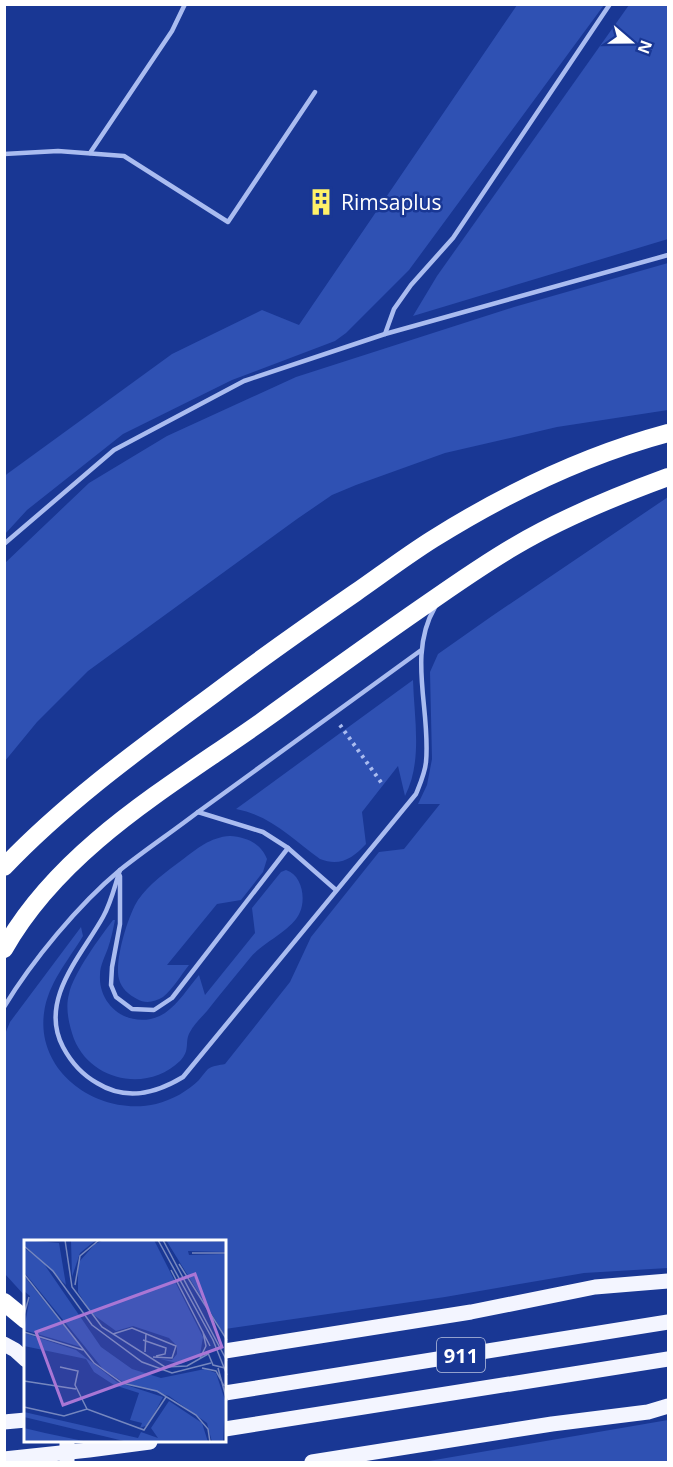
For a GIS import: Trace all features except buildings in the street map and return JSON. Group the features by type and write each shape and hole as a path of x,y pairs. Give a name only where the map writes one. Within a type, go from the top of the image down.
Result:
{"highway":[{"path":"4,867 64,809 109,773 267,654 430,540 464,520 560,472 610,451 669,433"},
{"path":"4,949 45,891 97,841 340,664 442,594 541,531 621,494 669,477"},
{"path":"4,1302 24,1318"}],"main road":[{"path":"226,1351 471,1312 595,1287 669,1281"},
{"name":"911","path":"226,1393 669,1322"},
{"path":"4,1344 24,1358"},
{"name":"911","path":"226,1429 669,1359"},
{"path":"312,1462 552,1424 637,1414 669,1406"},
{"path":"4,1422 24,1420"},
{"path":"67,1443 67,1462"},
{"path":"4,1459 142,1443"}],"lane":[{"path":"90,153 172,30 185,4"},
{"path":"385,334 394,309 411,285 453,238 610,4"},
{"path":"4,154 58,151 124,156 228,222 315,92"},
{"path":"4,544 114,450 244,381 385,334 669,255"},
{"path":"120,870 104,915 67,976 56,1012 59,1040 75,1066 103,1087 143,1094 183,1077 416,794 426,762 420,651 430,616 442,594"},
{"path":"4,1008 15,989 71,919 90,897 120,870 420,651"},
{"path":"198,812 263,832 288,848 336,890"},
{"path":"120,870 120,924 111,985 116,997 124,1004 132,1009 146,1011 159,1008 172,998 288,848"}],"path":[{"path":"332,714 383,785"}],"shaded area":[{"path":"517,5 604,5 409,270 346,333 335,341 232,380 123,434 27,510 5,534 4,477 172,354 262,310 299,325"},
{"path":"629,5 668,5 668,239 413,316 437,276"},
{"path":"668,263 668,410 557,427 445,453 332,495 88,671 37,722 5,761 5,563 89,483 167,436 296,377 514,307"},
{"path":"668,497 668,1268 584,1273 445,1297 226,1329 226,1240 24,1240 24,1295 5,1274 5,1034 10,1022 81,927 83,936 54,982 44,1013 44,1035 50,1055 61,1072 76,1086 94,1097 114,1104 135,1106 168,1100 185,1091 210,1068 225,1064 290,982 311,937 379,852 404,849 440,804 418,804 427,785 432,759 430,672 438,654"},
{"path":"413,680 416,754 411,783 405,796 398,766 362,812 366,844 356,853 346,860 334,862 320,859 271,823 249,812 236,809"},
{"path":"230,836 247,839 261,849 267,859 263,872 241,900 217,904 167,965 189,965 167,994 150,1002 143,1002 134,997 126,991 119,979 118,962 130,916 138,900 158,878 199,848 210,841"},
{"path":"286,870 296,877 301,888 303,900 300,912 291,925 250,958 196,1024 188,1036 185,1053 180,1061 167,1071 152,1077 136,1079 121,1078 93,1065 82,1053 74,1039 67,1005 69,994 81,966 113,920 115,920 112,934 100,971 101,987 105,998 121,1014 142,1020 154,1018 175,1005 199,975 205,995 255,933 252,908 281,872"},
{"path":"668,1420 668,1462 423,1462"}],"place":[{"name":"Rimsaplus","path":"321,202"}]}
